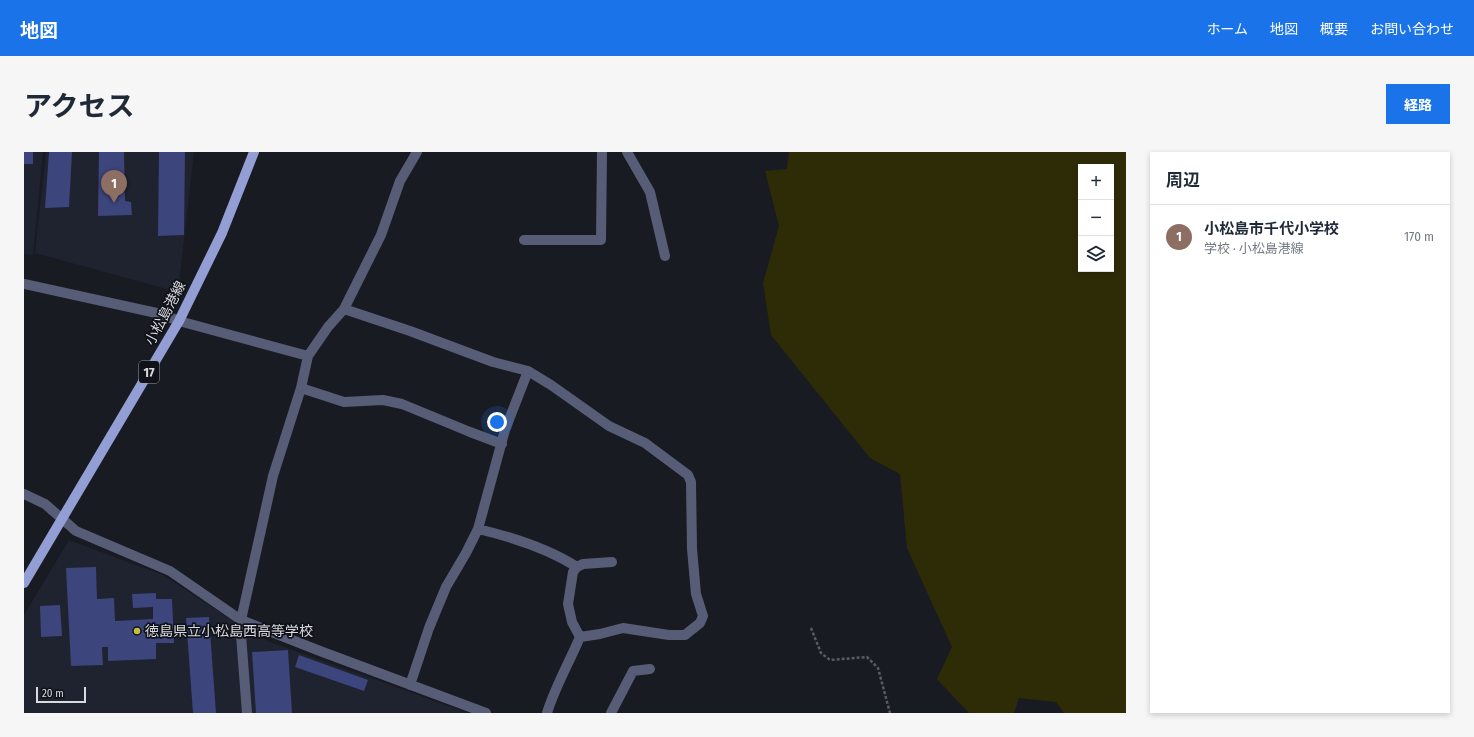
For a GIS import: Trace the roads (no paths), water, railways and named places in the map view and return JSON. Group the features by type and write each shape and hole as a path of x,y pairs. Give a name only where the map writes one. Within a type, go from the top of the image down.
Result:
{"main road":[{"name":"小松島港線","path":"24,583 179,321 222,233 254,152"}],"street":[{"path":"247,713 240,635 241,620 273,476 300,388 308,356 328,327 344,309 381,236 400,181 417,152"},
{"path":"524,240 601,240 602,152"},
{"path":"627,152 650,192 664,256"},
{"path":"24,284 161,314 179,321 308,356"},
{"path":"344,309 410,331 493,362 528,371 609,426 650,447 688,475 691,482 692,549 696,594 703,616 700,623 685,635 668,636 623,628 580,637"},
{"path":"410,685 429,628 446,587 466,554 478,529 505,430 528,371"},
{"path":"300,388 344,402 383,400 402,404 502,444"},
{"path":"24,494 45,504 76,531 170,570 241,620 486,713"},
{"path":"478,529 506,536 561,557 577,567"},
{"path":"547,713 553,693 570,663 580,637 572,622 568,604 573,572 577,567 583,564 612,562"},
{"path":"611,713 632,671 650,669"}],"place":[{"name":"小松島市千代小学校","path":"114,203"},
{"name":"徳島県立小松島西高等学校","path":"137,631"}]}
